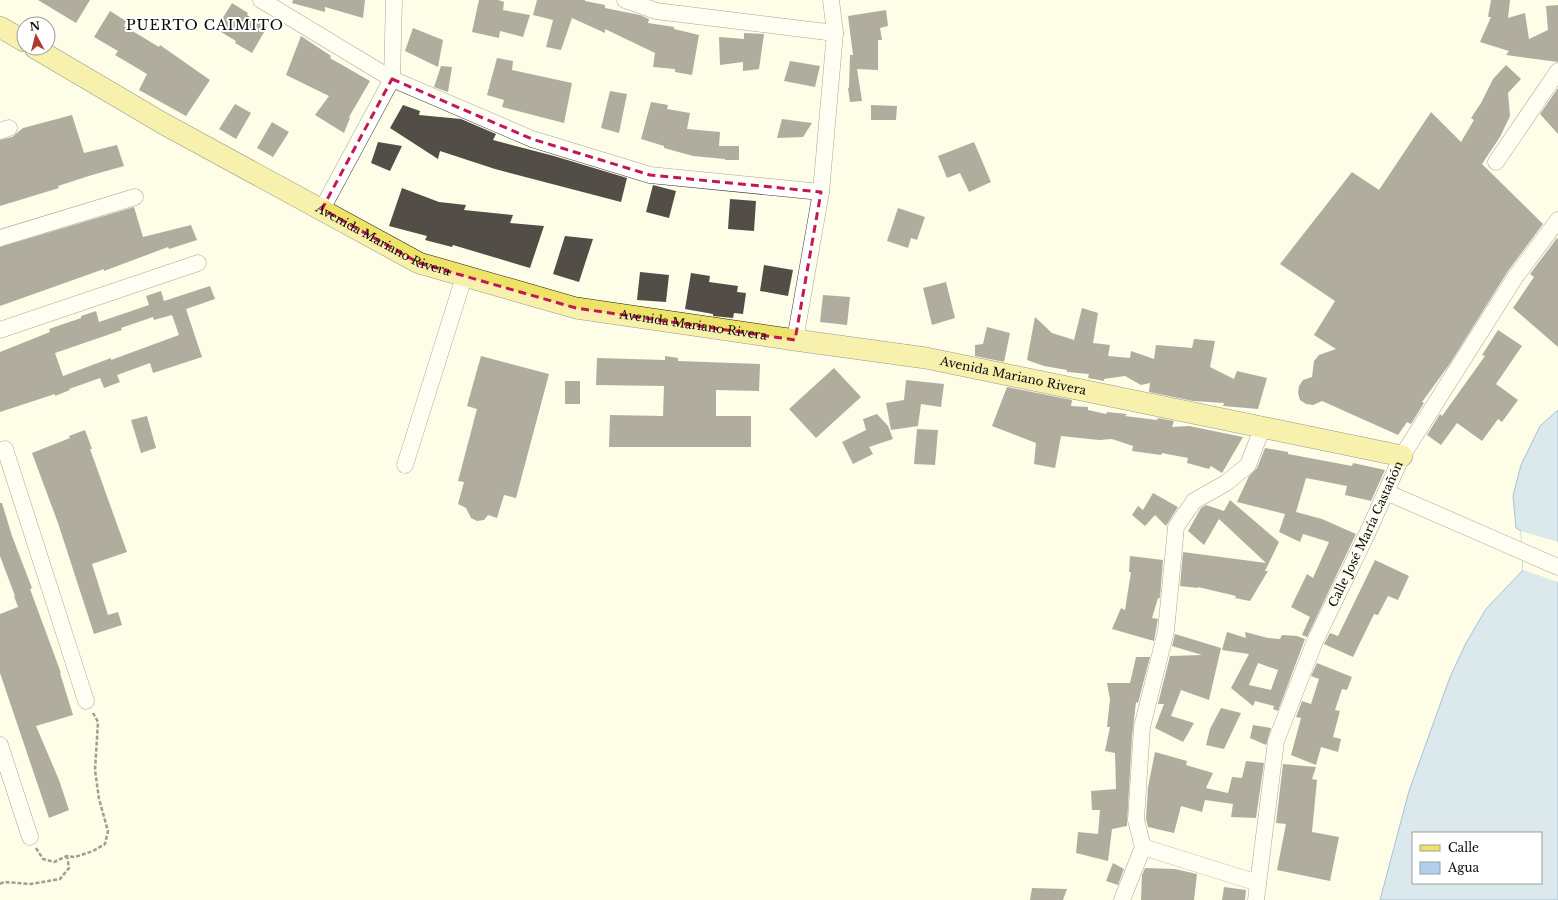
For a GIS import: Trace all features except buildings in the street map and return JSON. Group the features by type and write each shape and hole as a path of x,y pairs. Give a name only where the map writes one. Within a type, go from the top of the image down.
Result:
{"main road":[{"name":"Avenida Mariano Rivera","path":"49,56 164,124 419,263 464,277 576,308 926,358 1263,426 1402,456"}],"street":[{"path":"261,0 392,79 532,139 650,175 821,192"},
{"path":"322,209 392,79 394,0"},
{"path":"625,0 656,11 835,33"},
{"path":"795,340 821,192 835,33 831,0"},
{"path":"1496,162 1558,71"},
{"path":"0,238 135,197"},
{"name":"Calle José María Castañón","path":"1256,900 1276,741 1315,641 1367,534 1402,456 1516,276 1558,220"},
{"path":"0,330 198,263"},
{"path":"405,465 464,277"},
{"path":"1122,900 1143,847 1136,820 1142,727 1166,631 1176,527 1194,501 1226,483 1248,465 1263,426"},
{"path":"0,450 5,449 86,700"},
{"path":"1386,492 1558,567"},
{"path":"0,745 30,837"},
{"path":"1143,847 1258,884"}],"path":[{"path":"30,837 43,858 54,862 67,856 75,857 93,851 105,844 108,831 99,800 95,770 98,722 86,700"},
{"path":"0,884 4,882 31,884 60,879 69,868 67,856"}],"highlighted area":[{"path":"392,79 532,139 650,175 821,192 795,340 576,308 419,263 322,209"}],"water":[{"path":"1558,410 1558,900 1380,900 1409,791 1450,677 1466,643 1486,609 1523,570 1521,531 1516,528 1513,496 1521,465 1540,426"}],"pier":[{"path":"1521,531 1558,542 1558,582 1523,570"}],"district":[{"name":"PUERTO CAIMITO","path":"205,25"}]}
